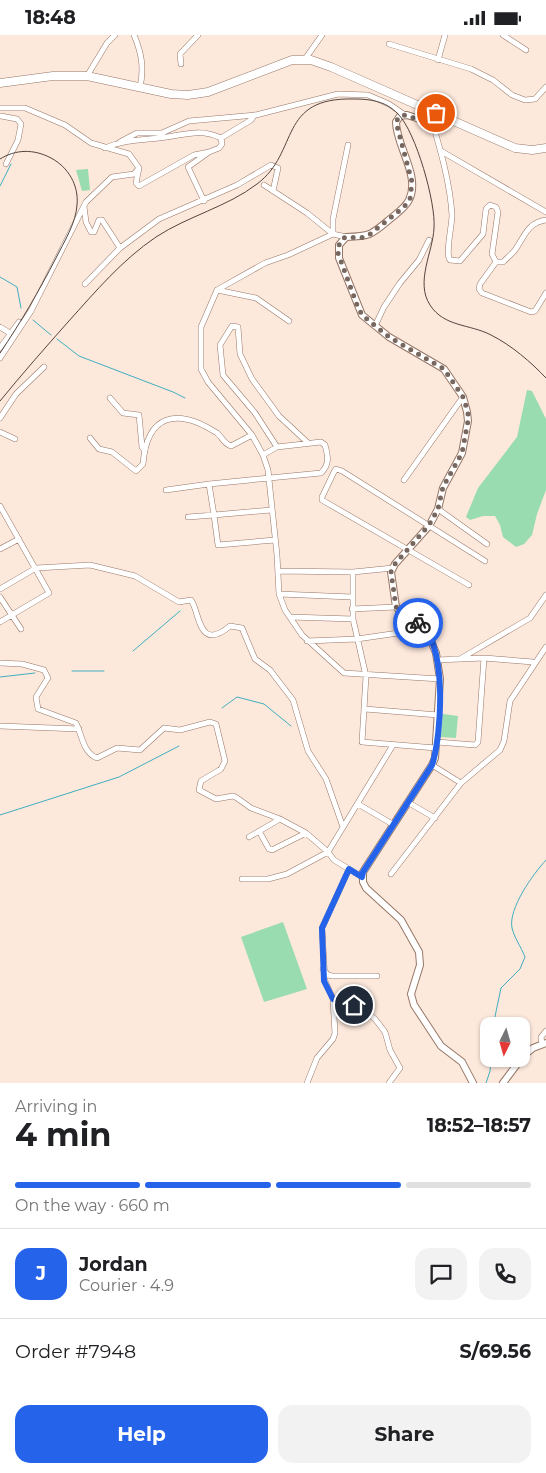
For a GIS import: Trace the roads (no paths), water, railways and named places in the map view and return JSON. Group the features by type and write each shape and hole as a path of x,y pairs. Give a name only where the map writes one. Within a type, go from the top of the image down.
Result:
{"highway":[{"path":"0,83 53,76 87,76 171,95 201,93 292,60 305,59 348,74 515,147 524,150 546,148"}],"main road":[{"path":"436,113 432,121 422,121 405,115 398,119 396,126 412,182 410,199 404,207 369,235 361,238 346,237 339,245 340,258 362,315 389,337 444,369 463,397 468,421 462,453 443,487 438,509 429,525 393,567 391,572 396,607 404,615 426,629 433,642 440,679 437,745 432,765 363,872 362,877 366,888 401,920 419,952 420,965 411,994 414,1005 441,1046 462,1062 473,1083"},
{"path":"530,1051 544,1044"},
{"path":"503,1083 515,1067"}],"street":[{"path":"87,76 115,35"},
{"path":"134,35 142,55 143,73 140,88"},
{"path":"181,64 180,55 198,35"},
{"path":"305,59 322,35"},
{"path":"438,60 445,35"},
{"path":"503,35 526,50"},
{"path":"389,44 471,69 493,80 512,95 525,100 534,99 546,87"},
{"path":"104,148 136,133 162,133 189,121 256,115 322,97 360,93 383,101 405,115"},
{"path":"6,164 18,140 21,124 14,118 1,116 0,108 24,108 65,125 91,143 129,154 140,168"},
{"path":"140,168 136,183 139,186 194,155 219,149 221,138 256,115"},
{"path":"432,121 441,151 450,196 452,215 448,257 453,262 464,258 483,234 486,209 492,205 496,207 498,212 492,254 496,262"},
{"path":"120,142 161,138 188,132 205,132 221,138"},
{"path":"333,234 333,219 348,145"},
{"path":"441,151 546,212"},
{"path":"204,201 188,169 189,165 209,152"},
{"path":"85,284 120,249 159,219 204,201 237,185 271,165 278,168 273,191"},
{"path":"0,348 37,301 84,206 112,177 134,174 140,168"},
{"path":"264,185 307,213 333,234 346,237"},
{"path":"84,206 86,222 91,232 94,233 99,220 102,220 120,249"},
{"path":"496,262 503,262 514,251 528,228 546,220"},
{"path":"333,234 288,255 264,263 217,290 201,327 201,369 208,382 252,435 263,455 269,478 279,594 290,617 307,641 344,673 366,676 440,679"},
{"path":"375,326 400,283 420,260 429,239"},
{"path":"496,262 480,284 479,289 482,293 531,313 535,311 545,295"},
{"path":"217,290 256,298 289,321"},
{"path":"0,358 19,322"},
{"path":"277,447 255,413 223,375 220,345 232,326 238,327 240,354 252,379 279,416 308,443"},
{"path":"0,327 14,332"},
{"path":"0,418 16,394 44,367"},
{"path":"404,480 463,397"},
{"path":"110,398 123,413 139,415 142,447 145,451"},
{"path":"90,438 99,449 112,452 136,471 143,464 145,451 155,425 164,420 186,419 219,435 229,445 236,445 252,435"},
{"path":"0,432 15,439"},
{"path":"166,490 321,473 328,465 325,445 321,442 277,447 263,455"},
{"path":"468,585 322,500 336,469 485,561"},
{"path":"209,484 218,545 275,540"},
{"path":"0,506 2,516 19,539 49,593 0,622"},
{"path":"188,517 271,509"},
{"path":"438,509 487,544"},
{"path":"0,549 19,539"},
{"path":"0,589 36,568 90,565 135,576 160,588 172,599 179,601 190,600 197,621 202,629 208,633 223,632 230,626 242,628 255,659 270,670 293,700 308,751 326,779 343,827"},
{"path":"278,571 352,572 393,567"},
{"path":"352,572 353,619 366,676 362,742 393,745 475,745 478,743 484,659"},
{"path":"279,594 352,597"},
{"path":"460,659 530,618 546,595"},
{"path":"0,597 21,629"},
{"path":"352,609 396,607"},
{"path":"290,617 353,619"},
{"path":"307,641 357,639 426,629"},
{"path":"391,874 436,818 461,783 500,750 504,741 510,701 533,663 546,647"},
{"path":"437,659 484,659 533,663"},
{"path":"0,663 22,664 44,670 48,678 36,697 38,709 76,723 86,749 90,755 97,758 117,748 140,750 164,728 184,729 214,723 217,726 226,761 215,773 201,781 199,790 216,799 233,796 251,808 280,819 306,833 328,851 334,860 362,877"},
{"path":"365,709 438,715"},
{"path":"0,726 79,729"},
{"path":"242,879 268,879 287,874 328,851 393,745"},
{"path":"432,765 461,783"},
{"path":"408,803 436,818"},
{"path":"358,804 394,825"},
{"path":"249,837 280,819"},
{"path":"258,831 269,849 272,850 306,833"},
{"path":"307,1083 317,1058 333,1039 335,1033 333,999 324,981 322,928 349,869"},
{"path":"323,969 328,975 332,976 377,976"},
{"path":"333,999 367,1011 385,1032 390,1050 400,1068 389,1083"},
{"path":"544,1044 541,1037 546,1031"}],"waterway":[{"path":"0,186 11,164"},
{"path":"0,277 17,287 21,308"},
{"path":"33,320 51,335"},
{"path":"57,339 79,356 185,398"},
{"path":"133,651 180,611"},
{"path":"72,671 104,671"},
{"path":"0,677 35,673"},
{"path":"222,708 237,697 264,704 291,726"},
{"path":"0,815 119,777 179,746"},
{"path":"495,1017 501,988 520,969 525,957 512,928 514,911 528,883 546,860"},
{"path":"486,1083 490,1067"}],"railway":[{"path":"0,401 89,299 132,256 168,230 233,199 257,184 270,171 301,117 312,107 329,101 354,99 378,102 388,106 398,114 405,123 418,151 424,168 434,217 433,237 424,277 424,287 430,305 442,317 483,331 506,344 546,378"},
{"path":"0,159 12,153 25,151 51,158 63,166 71,177 77,198 76,212 66,239 43,282 0,353"}]}
